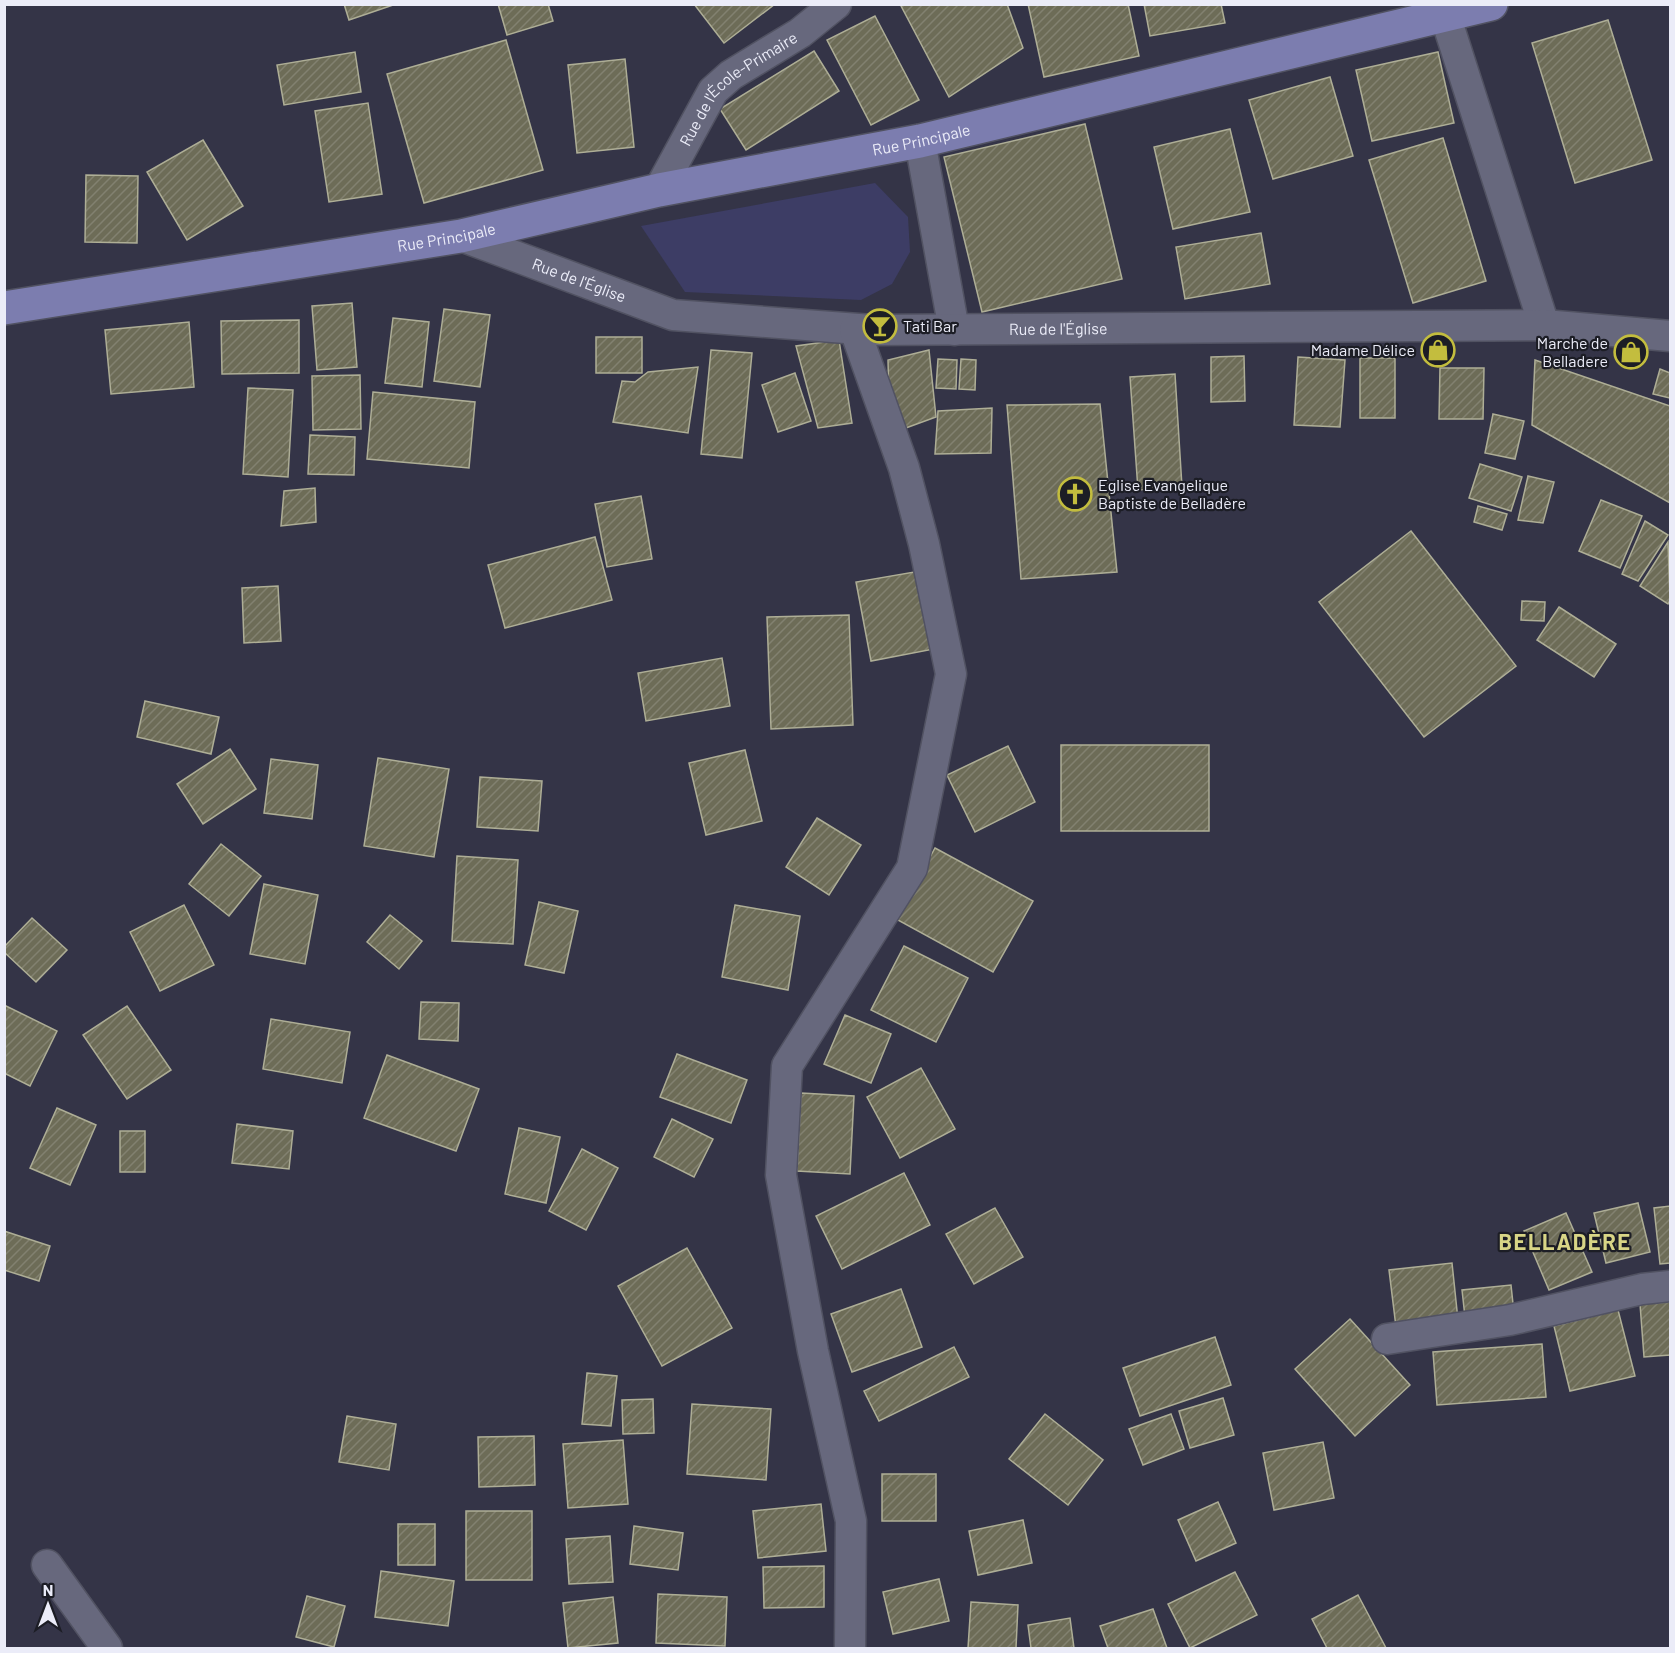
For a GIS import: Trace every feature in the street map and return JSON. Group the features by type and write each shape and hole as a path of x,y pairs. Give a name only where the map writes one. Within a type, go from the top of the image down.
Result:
{"main road":[{"name":"Rue Principale","path":"4,308 461,236 659,190 920,141 1491,4"}],"street":[{"name":"Rue de l'École-Primaire","path":"659,190 713,91 731,75 800,33 837,4"},
{"path":"1445,15 1544,325"},
{"path":"920,141 954,330"},
{"name":"Rue de l'Église","path":"461,236 673,315 855,330 1544,325 1671,336"},
{"path":"850,1648 851,1521 813,1351 781,1175 787,1066 912,868 951,674 924,544 904,468 855,330"},
{"path":"1387,1339 1510,1320 1642,1289 1671,1286"},
{"path":"47,1565 107,1648"}],"shaded area":[{"path":"875,183 908,217 910,252 892,284 861,300 685,292 641,226"}],"building":[{"path":"344,4 396,4 349,20"},
{"path":"498,4 548,4 553,21 507,35"},
{"path":"694,4 775,4 724,43"},
{"path":"900,4 1007,4 1023,48 949,97"},
{"path":"1028,4 1128,4 1139,56 1044,77"},
{"path":"1144,4 1221,4 1225,23 1150,36"},
{"path":"875,16 919,100 871,125 827,40"},
{"path":"1608,20 1652,160 1575,183 1532,43"},
{"path":"506,40 543,170 424,203 387,74"},
{"path":"814,51 839,91 746,150 720,109"},
{"path":"355,52 361,92 284,105 277,65"},
{"path":"1438,52 1454,123 1372,141 1356,70"},
{"path":"625,59 634,147 577,153 568,65"},
{"path":"1330,77 1353,156 1273,179 1249,100"},
{"path":"368,103 382,194 329,202 315,111"},
{"path":"1085,124 1122,279 982,312 944,157"},
{"path":"1230,129 1250,212 1173,229 1154,147"},
{"path":"1443,138 1486,281 1413,303 1369,160"},
{"path":"203,140 243,206 187,240 147,172"},
{"path":"86,175 138,176 137,243 85,242"},
{"path":"1261,233 1270,284 1185,299 1176,247"},
{"path":"352,303 357,367 317,370 312,306"},
{"path":"444,309 490,315 480,387 434,381"},
{"path":"393,318 429,322 422,387 385,383"},
{"path":"299,320 299,373 222,374 221,321"},
{"path":"189,322 194,387 111,394 105,330"},
{"path":"596,337 642,337 642,373 596,373"},
{"path":"839,340 852,423 818,428 796,346"},
{"path":"711,350 752,353 742,458 701,454"},
{"path":"929,350 936,417 903,429 889,402 888,360"},
{"path":"1244,356 1245,401 1211,402 1211,357"},
{"path":"1298,357 1345,360 1340,427 1294,425"},
{"path":"1360,358 1395,358 1395,418 1360,418"},
{"path":"938,359 957,360 956,389 936,388"},
{"path":"961,359 976,360 975,390 959,389"},
{"path":"1535,360 1670,406 1670,503 1532,425"},
{"path":"698,367 688,433 613,422 622,381 635,382 648,372"},
{"path":"1440,368 1484,368 1483,419 1439,419"},
{"path":"1660,369 1670,373 1670,398 1653,394"},
{"path":"795,373 811,421 778,432 762,385"},
{"path":"1175,374 1182,487 1138,490 1130,377"},
{"path":"360,375 361,429 313,430 312,376"},
{"path":"248,388 293,390 288,477 243,474"},
{"path":"373,392 475,402 469,468 367,459"},
{"path":"1100,404 1117,572 1021,579 1007,405"},
{"path":"992,408 991,453 935,454 938,411"},
{"path":"1493,414 1524,421 1515,459 1485,453"},
{"path":"310,435 355,437 354,475 308,474"},
{"path":"1480,464 1522,477 1511,511 1469,498"},
{"path":"1528,476 1554,482 1543,523 1518,520"},
{"path":"315,488 316,522 281,526 284,491"},
{"path":"641,496 652,559 607,567 595,504"},
{"path":"1601,500 1642,516 1620,568 1579,551"},
{"path":"1478,506 1507,514 1502,530 1474,522"},
{"path":"1645,521 1668,535 1638,581 1622,574"},
{"path":"1411,531 1516,666 1424,737 1319,602"},
{"path":"595,537 612,600 505,628 488,565"},
{"path":"1668,542 1670,600 1668,604 1640,586"},
{"path":"920,571 934,649 871,661 856,582"},
{"path":"278,586 281,641 244,643 242,588"},
{"path":"1522,601 1545,602 1544,621 1521,620"},
{"path":"1559,607 1616,644 1594,677 1537,640"},
{"path":"849,615 853,725 771,729 767,617"},
{"path":"722,658 730,706 646,721 638,673"},
{"path":"145,701 219,717 211,754 137,737"},
{"path":"1061,745 1209,745 1209,831 1061,831"},
{"path":"1008,746 1035,802 975,832 947,775"},
{"path":"230,749 256,789 203,824 177,784"},
{"path":"745,750 762,821 706,835 689,763"},
{"path":"378,758 449,769 434,857 364,846"},
{"path":"271,759 318,765 312,819 264,813"},
{"path":"480,777 542,781 538,831 477,827"},
{"path":"817,818 861,845 829,895 786,867"},
{"path":"221,844 261,876 229,916 189,884"},
{"path":"935,848 1033,901 993,972 896,919"},
{"path":"457,856 518,860 513,944 452,941"},
{"path":"264,884 318,895 305,964 250,954"},
{"path":"539,902 578,911 564,973 525,965"},
{"path":"184,905 214,965 160,991 130,932"},
{"path":"735,905 800,916 788,990 722,977"},
{"path":"390,915 422,941 399,969 367,942"},
{"path":"32,918 67,950 36,982 4,952 4,947"},
{"path":"904,946 968,978 936,1042 871,1010"},
{"path":"421,1002 459,1003 458,1041 419,1039"},
{"path":"4,1005 57,1031 30,1086 4,1073"},
{"path":"127,1006 171,1070 127,1099 83,1035"},
{"path":"845,1015 891,1034 871,1083 824,1064"},
{"path":"271,1019 350,1032 342,1083 263,1069"},
{"path":"677,1054 747,1080 731,1123 660,1097"},
{"path":"387,1055 479,1089 456,1151 364,1118"},
{"path":"921,1068 955,1129 900,1158 867,1097"},
{"path":"801,1093 854,1096 850,1174 797,1171"},
{"path":"57,1108 96,1125 70,1185 30,1168"},
{"path":"672,1119 713,1139 694,1177 654,1157"},
{"path":"237,1124 293,1131 289,1169 232,1163"},
{"path":"519,1128 560,1137 546,1203 505,1194"},
{"path":"120,1131 145,1131 145,1172 120,1172"},
{"path":"582,1149 618,1168 586,1230 549,1211"},
{"path":"904,1173 930,1225 842,1269 816,1216"},
{"path":"1638,1203 1650,1252 1606,1263 1594,1213"},
{"path":"1670,1206 1670,1263 1660,1264 1654,1208"},
{"path":"995,1208 1023,1257 974,1284 946,1234"},
{"path":"1566,1213 1592,1272 1549,1290 1524,1231"},
{"path":"4,1231 50,1246 39,1281 4,1270"},
{"path":"687,1248 732,1328 662,1366 618,1286"},
{"path":"1452,1263 1458,1320 1396,1327 1389,1270"},
{"path":"1511,1285 1514,1313 1465,1317 1462,1290"},
{"path":"901,1289 922,1347 852,1372 831,1314"},
{"path":"1670,1302 1670,1355 1644,1357 1640,1304"},
{"path":"1618,1310 1635,1376 1570,1391 1554,1326"},
{"path":"1350,1319 1410,1385 1355,1436 1295,1369"},
{"path":"1215,1337 1231,1385 1140,1416 1123,1368"},
{"path":"1542,1344 1546,1397 1437,1405 1433,1352"},
{"path":"954,1347 969,1377 879,1421 864,1391"},
{"path":"587,1373 617,1376 611,1426 582,1424"},
{"path":"1223,1398 1234,1435 1190,1448 1179,1411"},
{"path":"653,1399 654,1433 623,1434 622,1400"},
{"path":"692,1404 771,1409 766,1480 687,1474"},
{"path":"1045,1414 1103,1460 1068,1505 1009,1459"},
{"path":"1171,1414 1184,1449 1143,1465 1129,1429"},
{"path":"347,1416 396,1424 389,1470 339,1462"},
{"path":"534,1436 535,1485 479,1487 478,1437"},
{"path":"623,1440 628,1504 568,1508 563,1444"},
{"path":"1323,1442 1334,1498 1274,1510 1263,1453"},
{"path":"882,1474 936,1474 936,1521 882,1521"},
{"path":"1218,1502 1236,1543 1196,1561 1178,1520"},
{"path":"821,1504 826,1551 758,1558 753,1511"},
{"path":"466,1511 532,1511 532,1580 466,1580"},
{"path":"1023,1520 1032,1563 978,1575 969,1531"},
{"path":"398,1524 435,1524 435,1565 398,1565"},
{"path":"634,1526 683,1533 678,1570 630,1564"},
{"path":"610,1536 613,1582 569,1584 566,1539"},
{"path":"824,1566 824,1607 764,1608 763,1567"},
{"path":"381,1571 454,1581 448,1626 375,1617"},
{"path":"1235,1572 1257,1615 1190,1648 1168,1604"},
{"path":"939,1579 949,1621 893,1634 883,1592"},
{"path":"658,1594 727,1597 725,1646 656,1643"},
{"path":"1358,1595 1386,1648 1327,1648 1312,1619"},
{"path":"307,1596 345,1606 334,1647 296,1637"},
{"path":"613,1597 618,1643 568,1648 563,1603"},
{"path":"971,1602 1018,1605 1016,1648 968,1648"},
{"path":"1153,1609 1167,1648 1108,1648 1100,1626"},
{"path":"1070,1618 1074,1648 1031,1648 1028,1625"}],"place":[{"name":"Tati Bar","path":"880,326"},
{"name":"Madame Délice","path":"1438,350"},
{"name":"Marche de Belladere","path":"1631,352"},
{"name":"Eglise Evangelique Baptiste de Belladère","path":"1075,494"}],"district":[{"name":"BELLADÈRE","path":"1565,1242"}]}
